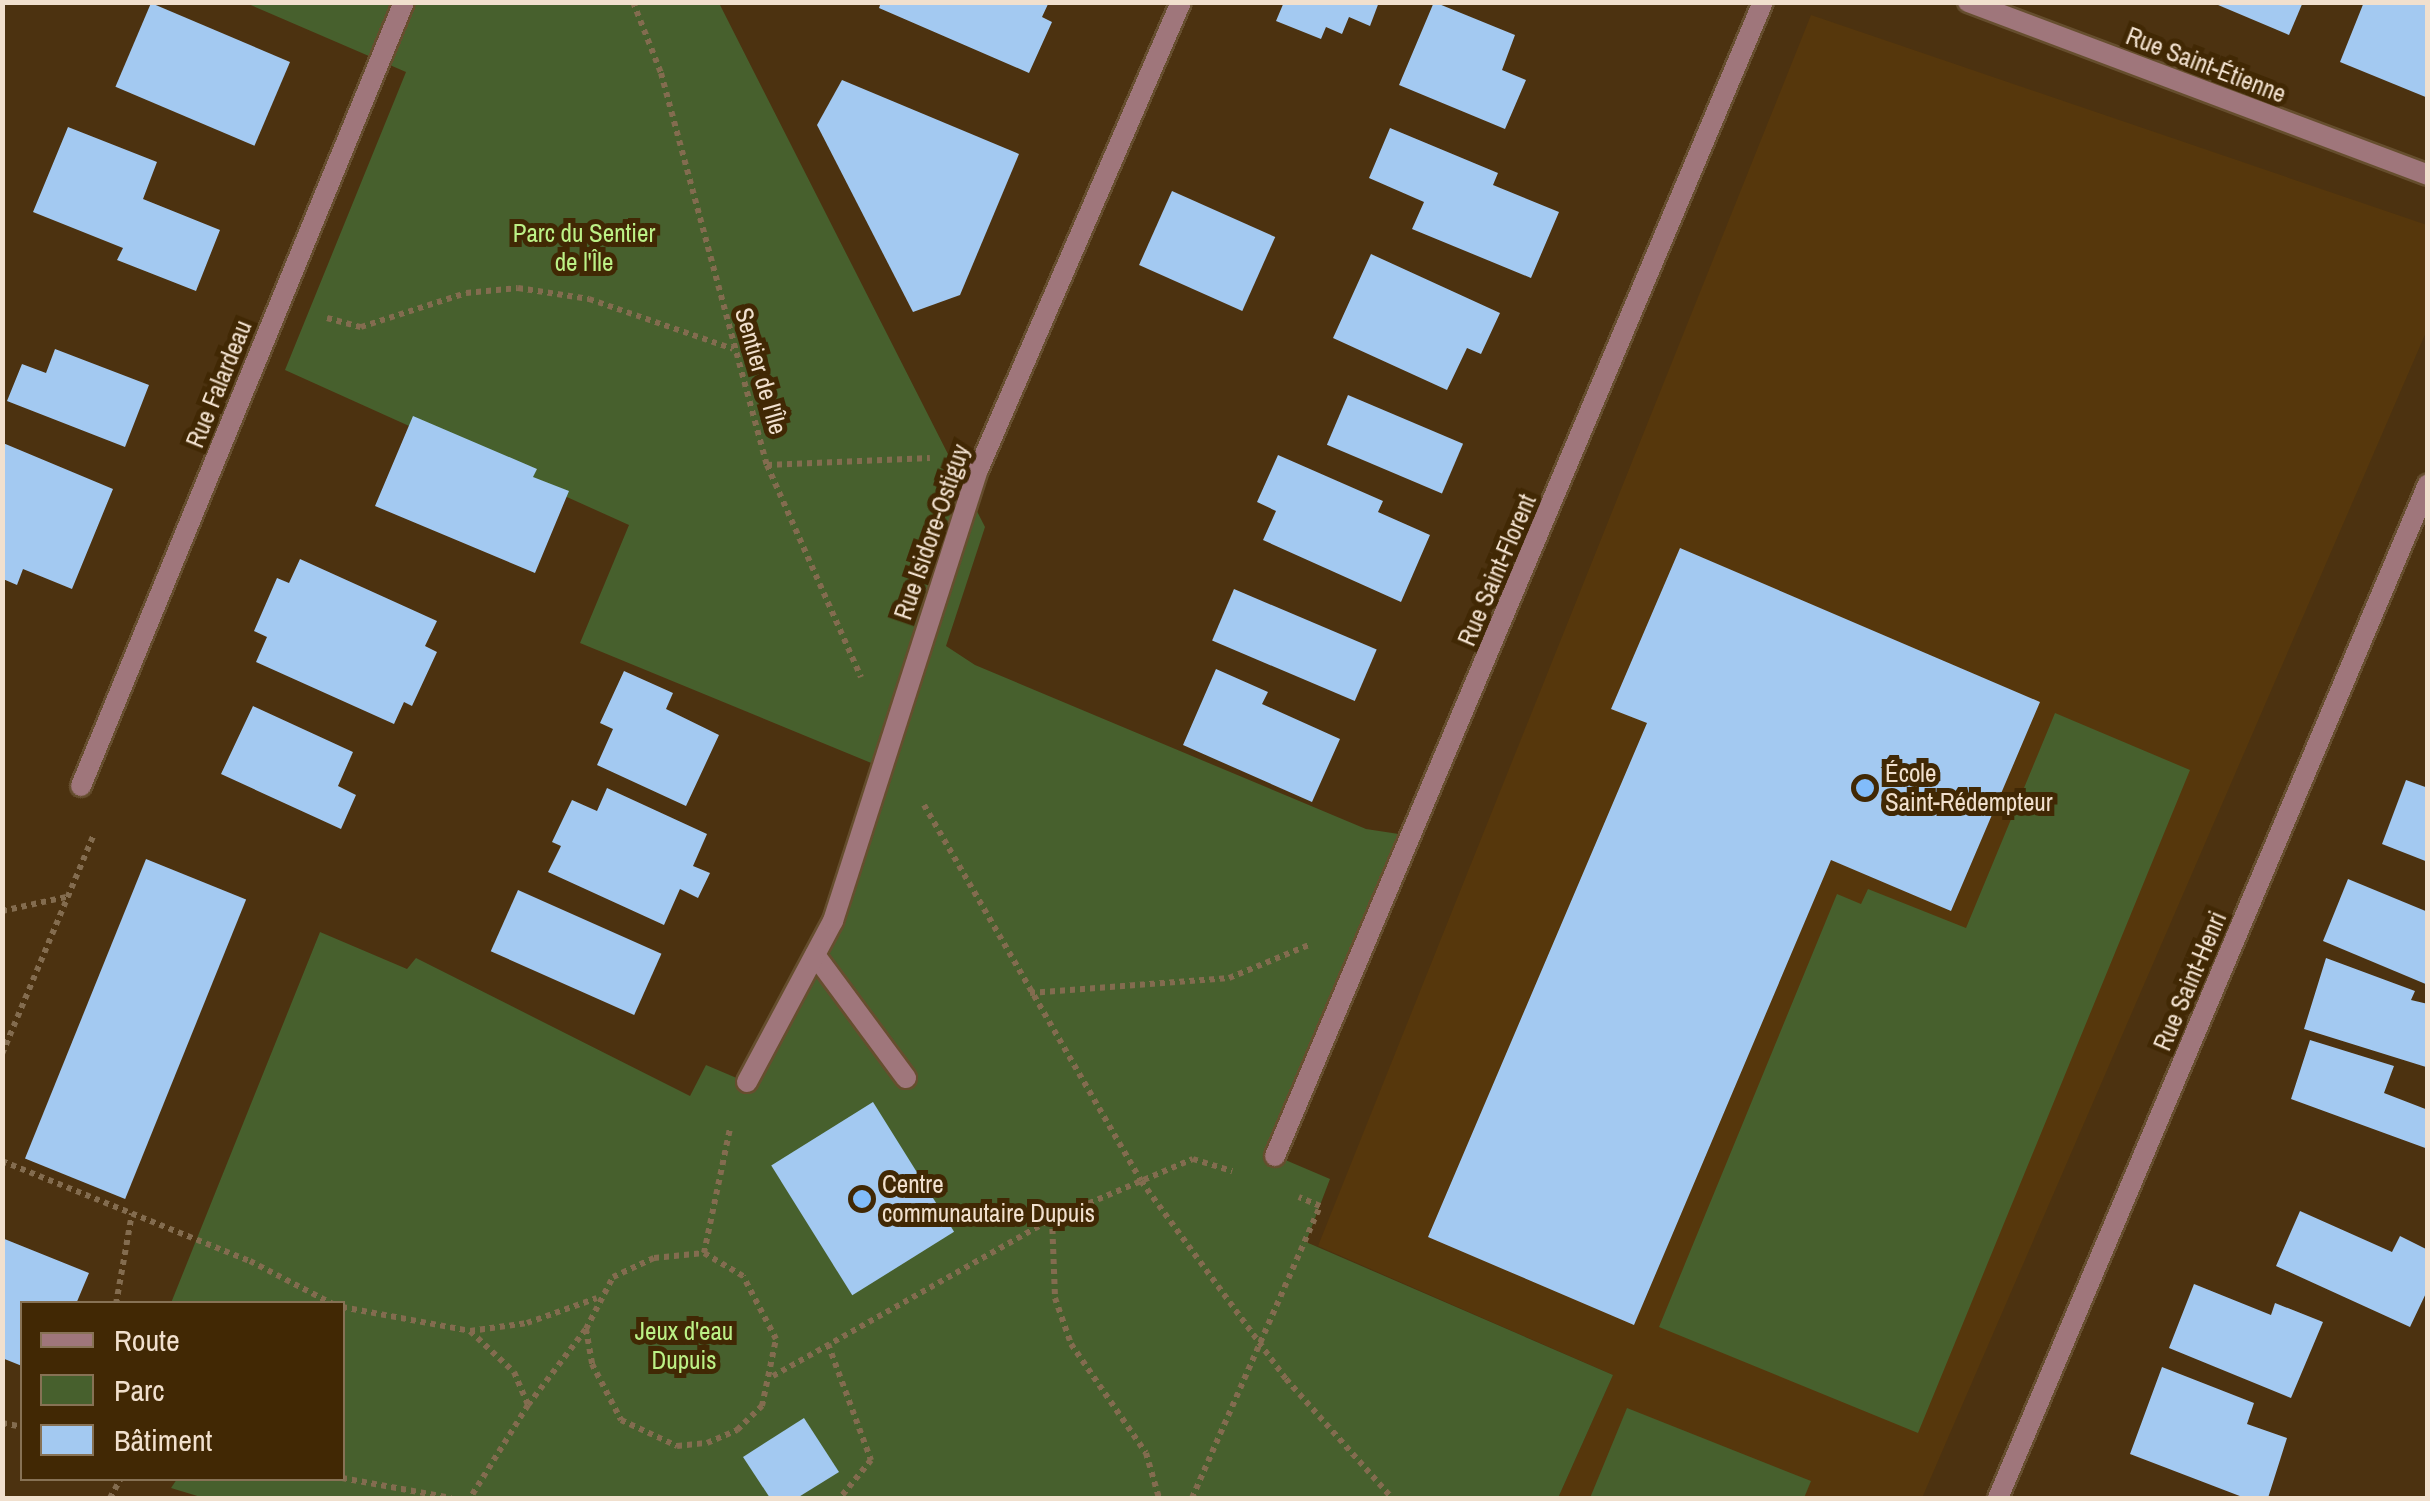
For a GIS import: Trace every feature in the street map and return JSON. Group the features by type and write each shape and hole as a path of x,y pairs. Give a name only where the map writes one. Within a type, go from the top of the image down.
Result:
{"street":[{"name":"Rue Falardeau","path":"81,786 404,2"},
{"name":"Rue Isidore-Ostiguy","path":"746,1082 833,922 978,470 1182,2"},
{"name":"Rue Saint-Florent","path":"1275,1156 1763,2"},
{"name":"Rue Saint-Étienne","path":"1968,2 2428,175"},
{"name":"Rue Saint-Henri","path":"1998,1498 2428,484"},
{"path":"816,955 906,1078"}],"path":[{"name":"Sentier de l'Île","path":"634,2 661,73 767,465 890,736 1030,993 1141,1181 1257,1339 1392,1498"},
{"path":"282,298 361,327 466,293 518,288 588,299 734,349"},
{"path":"767,465 924,456 978,470"},
{"path":"2,1054 105,806 81,786"},
{"path":"2,911 67,897"},
{"path":"1030,993 1229,978 1378,914"},
{"path":"704,1254 720,1166 746,1082"},
{"path":"773,1376 1052,1220 1194,1158 1247,1177"},
{"path":"2,1162 132,1213 327,1301"},
{"path":"1192,1498 1257,1339 1320,1206 1292,1194"},
{"path":"117,1301 132,1213"},
{"path":"1052,1220 1055,1298 1071,1344 1146,1453 1159,1498"},
{"path":"345,1308 470,1331 545,1318 598,1298 631,1267 682,1252 704,1254 743,1276 763,1306 776,1339 773,1376 762,1406 737,1430 707,1443 678,1446 621,1420 592,1364 586,1329"},
{"path":"470,1498 528,1405 586,1329 598,1298"},
{"path":"470,1331 514,1372 528,1405"},
{"path":"828,1344 872,1460 840,1498"},
{"path":"345,1479 450,1498"}],"shaded area":[{"name":"École Saint-Rédempteur","path":"1811,15 2427,225 2427,330 1922,1498 1558,1498 1613,1375 1318,1246"}],"green space":[{"path":"246,3 719,3 985,527 946,646 975,665 1366,829 1412,836 1276,1156 1330,1179 1306,1242 1613,1375 1558,1498 204,1498 171,1488 176,1481 345,1481 345,1301 172,1301 320,932 407,969 416,958 690,1096 706,1065 746,1082 833,921 881,767 580,643 629,525 285,370 406,72"},
{"path":"2055,713 2190,770 1918,1433 1659,1327 1837,894 1861,904 1868,889 1966,928"},
{"path":"1627,1408 1811,1481 1804,1498 1590,1498"}],"building":[{"path":"881,2 1049,2 1042,17 1052,22 1029,73 879,8"},
{"path":"1284,2 1379,2 1370,26 1349,17 1342,34 1326,27 1321,39 1276,21"},
{"path":"1434,2 1515,35 1502,70 1526,80 1505,129 1399,85"},
{"path":"2211,2 2303,2 2289,35"},
{"path":"2364,2 2428,2 2428,98 2340,62"},
{"path":"151,3 290,62 254,146 115,87"},
{"path":"842,80 1019,154 960,295 913,312 817,125"},
{"path":"68,127 157,162 143,199 220,230 196,291 117,260 123,248 33,212"},
{"path":"1390,128 1498,173 1493,185 1559,212 1531,278 1412,229 1424,202 1369,178"},
{"path":"1172,191 1275,237 1242,311 1139,265"},
{"path":"1371,254 1500,313 1481,354 1467,348 1447,390 1333,338"},
{"path":"55,349 149,385 125,447 7,401 22,364 46,373"},
{"path":"1348,395 1463,444 1442,494 1327,445"},
{"path":"413,416 537,469 533,477 569,491 535,573 375,506"},
{"path":"3,443 113,489 72,589 23,569 17,585 3,579"},
{"path":"1278,455 1383,501 1378,512 1430,535 1401,602 1263,540 1276,511 1257,502"},
{"name":"École Saint-Rédempteur","path":"1680,548 2040,702 1951,911 1831,860 1634,1325 1428,1237 1647,723 1611,709"},
{"path":"300,559 437,621 425,646 437,652 412,706 404,702 394,724 256,662 267,637 254,631 277,578 289,583"},
{"path":"1234,589 1377,650 1355,701 1212,641"},
{"path":"1216,669 1268,692 1262,704 1340,739 1312,802 1183,745"},
{"path":"624,671 673,693 666,709 719,735 686,806 597,765 613,729 600,723"},
{"path":"253,706 353,752 338,786 356,795 341,829 221,774"},
{"path":"2406,780 2428,788 2428,862 2382,844"},
{"path":"607,788 707,834 693,866 710,873 698,898 680,889 664,925 548,872 561,846 552,842 572,800 597,811"},
{"path":"146,859 246,899 125,1199 25,1158"},
{"path":"2348,879 2428,912 2428,985 2323,941"},
{"path":"518,890 661,954 634,1015 491,951"},
{"path":"2326,958 2415,991 2411,1000 2428,1004 2426,1067 2304,1029"},
{"path":"2310,1040 2394,1066 2384,1093 2428,1110 2428,1149 2291,1099"},
{"name":"Centre communautaire Dupuis","path":"873,1102 954,1232 852,1295 771,1166"},
{"path":"2300,1211 2392,1252 2400,1236 2428,1250 2428,1289 2410,1327 2276,1266"},
{"path":"2,1238 89,1273 77,1301 20,1301 20,1365 2,1358"},
{"path":"2194,1284 2271,1315 2275,1303 2323,1322 2291,1398 2169,1348"},
{"path":"2162,1367 2254,1403 2247,1424 2287,1438 2268,1498 2245,1498 2130,1454"},
{"path":"804,1418 839,1472 797,1498 770,1498 743,1457"}],"place":[{"name":"École Saint-Rédempteur","path":"1865,788"},
{"name":"Centre communautaire Dupuis","path":"862,1199"}],"park label":[{"name":"Parc du Sentier de l'Île","path":"584,248"},
{"name":"Jeux d'eau Dupuis","path":"684,1346"}]}
